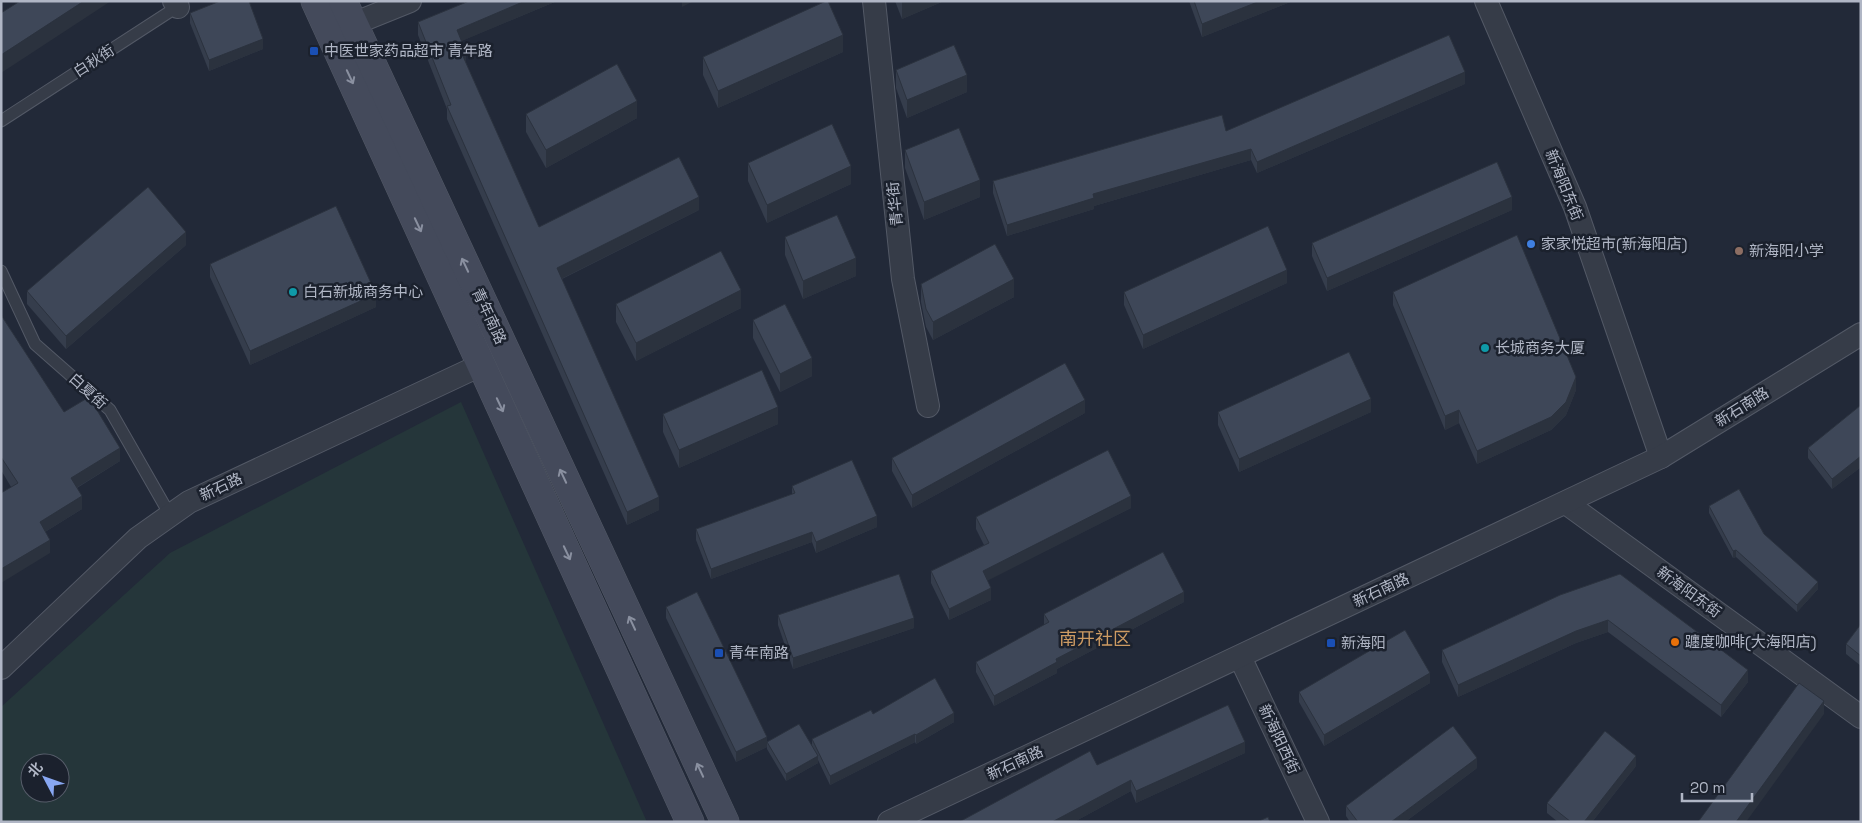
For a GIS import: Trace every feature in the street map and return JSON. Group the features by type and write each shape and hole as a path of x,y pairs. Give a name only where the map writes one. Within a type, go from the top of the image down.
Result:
{"main road":[{"name":"青年南路","path":"315,1 690,822"},
{"name":"青年南路","path":"348,13 725,822"}],"street":[{"path":"348,13 410,1"},
{"name":"青华街","path":"874,1 903,279 928,406"},
{"name":"新海阳东街","path":"1486,1 1575,207 1661,457"},
{"name":"新石南路","path":"889,822 1661,457 1861,334"},
{"name":"新石路","path":"4,657 138,538 189,502 481,365"},
{"name":"新海阳东街","path":"1566,503 1861,717"},
{"name":"新海阳西街","path":"1240,657 1318,822"}],"lane":[{"name":"白秋街","path":"1,121 180,3"},
{"name":"白夏街","path":"1,272 35,344 110,410 170,515"}],"shaded area":[{"path":"461,402 647,822 1,822 1,707 170,553"}],"building":[{"path":"20,1 84,1 1,55 1,13"},
{"path":"220,1 249,1 263,39 209,60 190,13"},
{"path":"469,1 525,1 457,30 466,52 462,54 539,227 679,157 699,197 557,268 659,497 627,512 447,106 451,105 418,22"},
{"path":"828,1 843,35 718,91 703,57"},
{"path":"1194,1 1260,1 1202,24"},
{"path":"1449,35 1465,72 1257,162 1251,149 1093,194 1094,198 1007,225 993,181 1222,115 1226,131"},
{"path":"954,45 967,75 907,100 896,70"},
{"path":"617,64 637,101 546,150 526,114"},
{"path":"832,124 851,166 767,205 748,163"},
{"path":"959,128 980,180 924,202 905,150"},
{"path":"1497,162 1512,197 1327,278 1312,243"},
{"path":"148,187 186,232 66,336 27,291"},
{"name":"白石新城商务中心","path":"336,206 376,294 250,351 210,264"},
{"path":"837,215 856,258 803,281 785,237"},
{"path":"1268,226 1287,270 1143,335 1124,292"},
{"name":"长城商务大厦","path":"1517,235 1576,377 1566,402 1551,417 1477,451 1459,410 1445,416 1393,292"},
{"path":"995,244 1014,279 933,322 926,309 921,284"},
{"path":"721,251 741,290 636,343 616,304"},
{"path":"785,304 812,358 780,374 753,320"},
{"path":"1,315 64,412 89,397 120,448 71,478 82,496 40,522 50,540 1,569 1,493 18,483 1,457"},
{"path":"1349,352 1371,399 1239,459 1218,412"},
{"path":"1065,363 1085,400 912,495 892,458"},
{"path":"762,370 778,407 679,450 663,414"},
{"path":"1861,405 1861,456 1832,479 1808,448"},
{"path":"1108,450 1131,496 983,571 991,588 949,609 931,571 989,543 976,517"},
{"path":"852,460 877,516 816,542 812,532 711,569 696,529 795,493 792,486"},
{"path":"1739,489 1764,534 1818,582 1797,605 1736,550 1733,551 1709,506"},
{"path":"1163,552 1184,592 1056,659 1057,662 994,696 976,662 1049,622 1044,614"},
{"path":"899,574 914,618 793,658 778,615"},
{"path":"1620,574 1748,670 1721,705 1608,620 1576,631 1458,685 1442,650 1560,595"},
{"path":"697,592 767,737 736,752 666,607"},
{"path":"1861,624 1861,656 1846,644"},
{"path":"1405,630 1430,673 1324,735 1299,692"},
{"path":"935,678 954,713 916,735 830,776 812,739 871,710 873,714"},
{"path":"1799,683 1824,701 1736,822 1698,822"},
{"path":"1228,705 1245,742 1136,791 1131,780 1052,822 959,822 1090,751 1097,765"},
{"path":"799,724 818,756 786,774 767,742"},
{"path":"1453,726 1477,758 1391,822 1358,822 1346,806"},
{"path":"1605,731 1636,756 1584,822 1571,822 1547,803"},
{"path":"1268,817 1270,822 1257,822"}],"place":[{"name":"中医世家药品超市 青年路","path":"314,51"},
{"name":"家家悦超市(新海阳店)","path":"1531,244"},
{"name":"新海阳小学","path":"1739,251"},
{"name":"白石新城商务中心","path":"293,292"},
{"name":"长城商务大厦","path":"1485,348"},
{"name":"躔度咖啡(大海阳店)","path":"1675,642"},
{"name":"新海阳","path":"1331,643"},
{"name":"青年南路","path":"719,653"}],"district":[{"name":"南开社区","path":"1095,639"}]}
